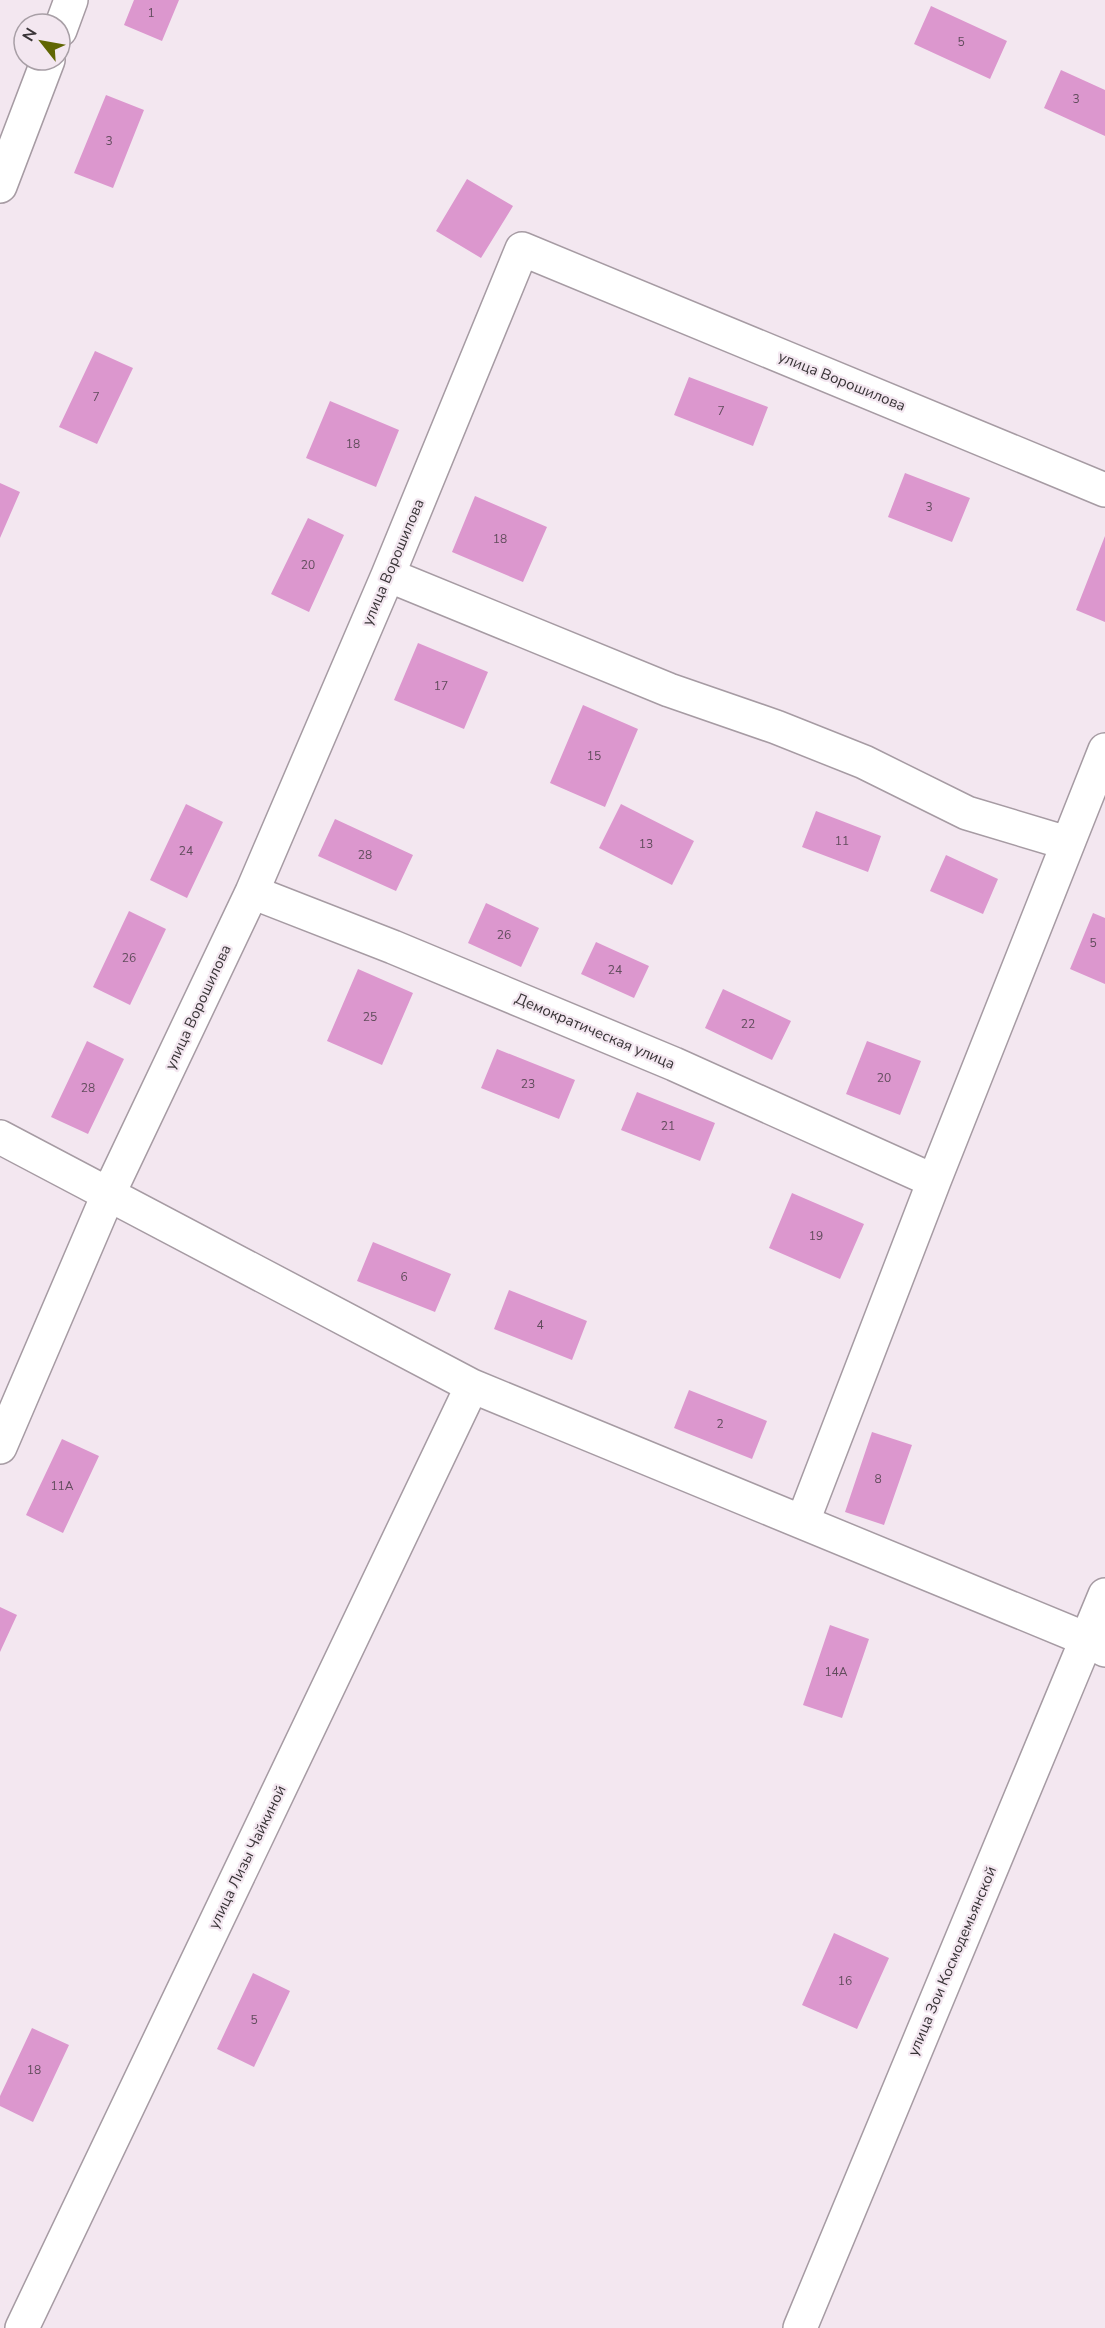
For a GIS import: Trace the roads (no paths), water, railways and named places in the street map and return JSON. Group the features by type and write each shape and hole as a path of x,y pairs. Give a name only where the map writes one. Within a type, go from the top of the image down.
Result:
{"street":[{"path":"0,186 43,72"},
{"name":"улица Ворошилова","path":"0,1447 108,1195 252,892 388,575 522,249 1105,490"},
{"path":"388,575 669,690 864,762 967,813 1067,843"},
{"path":"803,1521 934,1181 1105,750"},
{"name":"Демократическая улица","path":"252,892 393,947 674,1064 934,1181"},
{"path":"0,1137 472,1386 803,1521 1096,1645"},
{"name":"улица Лизы Чайкиной","path":"22,2328 472,1386"},
{"name":"улица Зои Космодемьянской","path":"800,2328 1096,1645 1105,1594"}]}
